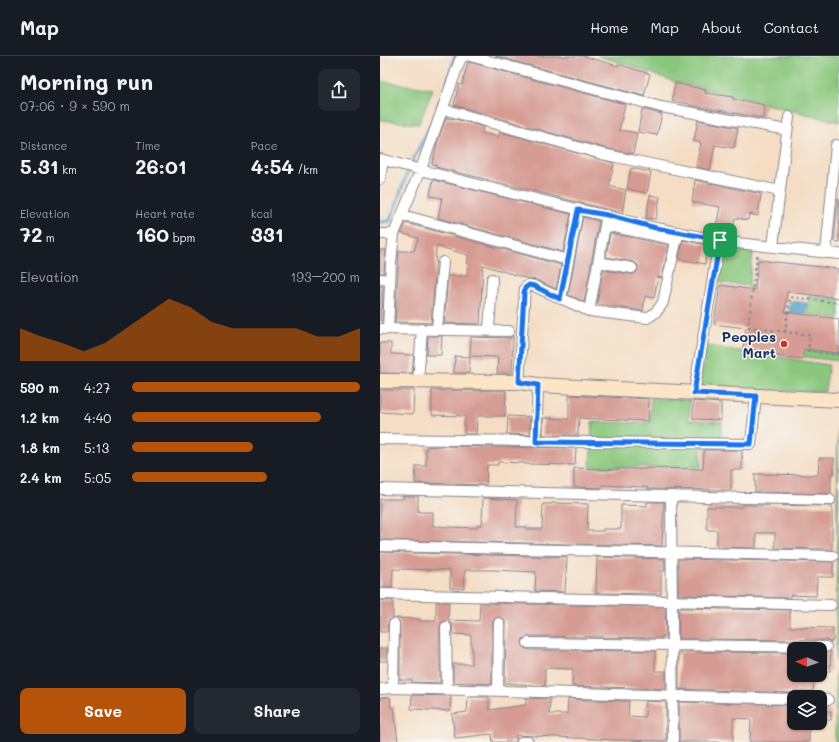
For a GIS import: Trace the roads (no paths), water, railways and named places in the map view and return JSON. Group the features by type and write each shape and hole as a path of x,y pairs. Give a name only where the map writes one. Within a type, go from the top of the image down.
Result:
{"street":[{"path":"464,56 460,60 421,169 394,234 385,280 384,329 510,331"},
{"path":"470,56 662,107 787,130"},
{"path":"443,109 602,154 780,191"},
{"path":"773,246 789,117"},
{"path":"826,253 836,145"},
{"path":"380,179 381,159 578,210 606,220 678,236 839,254"},
{"path":"560,299 578,210"},
{"path":"402,215 568,260"},
{"path":"588,311 606,220"},
{"path":"380,234 394,234"},
{"path":"519,382 525,288 529,285 534,286 588,311 647,318 659,310 663,302 678,236"},
{"path":"694,393 720,240"},
{"path":"437,329 443,262"},
{"path":"598,262 632,268"},
{"path":"489,330 492,279"},
{"path":"418,382 422,329"},
{"path":"380,382 519,382 538,385 839,400"},
{"path":"536,442 538,385"},
{"path":"380,440 751,444 756,396"},
{"path":"380,490 830,500"},
{"path":"671,496 673,742"},
{"path":"380,546 833,556"},
{"path":"380,594 831,604"},
{"path":"498,691 499,623"},
{"path":"393,688 394,624"},
{"path":"446,626 447,689"},
{"path":"528,643 787,646"},
{"path":"380,689 447,689 787,699"},
{"path":"522,742 528,742"}],"water":[{"path":"790,301 807,303 805,314 789,312"}],"waterway":[{"path":"447,83 455,56"},
{"path":"412,162 436,113"},
{"path":"380,222 390,221 407,174"}],"place":[{"name":"Peoples Mart","path":"784,344"}]}
